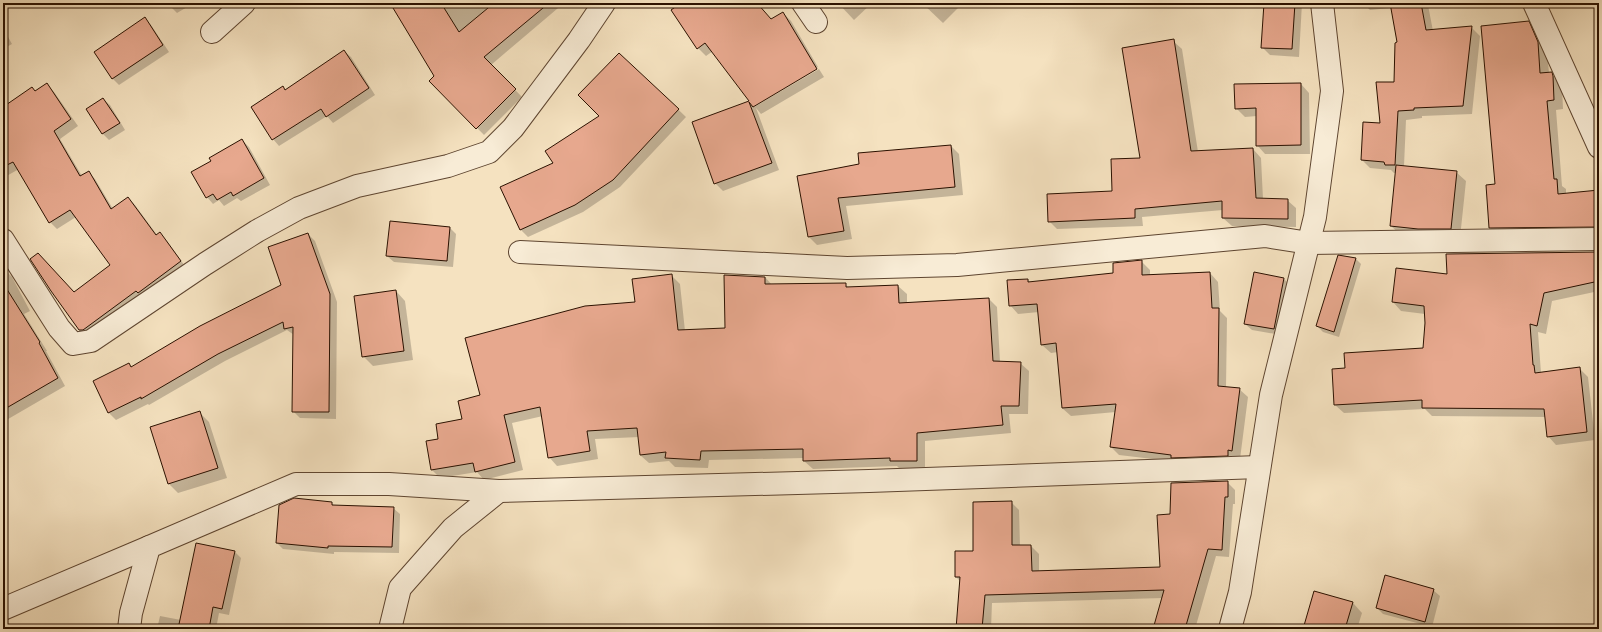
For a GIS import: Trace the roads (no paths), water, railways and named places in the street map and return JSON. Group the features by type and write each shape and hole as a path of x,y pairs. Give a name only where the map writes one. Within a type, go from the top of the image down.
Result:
{"street":[{"path":"212,32 244,3"},
{"path":"3,240 59,328 72,344 91,341 205,264 257,231 299,208 357,186 448,166 489,152 513,128 579,40 604,3"},
{"path":"803,3 816,22"},
{"path":"1230,629 1240,592 1271,395 1315,217 1332,91 1322,3"},
{"path":"1534,3 1599,147"},
{"path":"520,252 847,268 957,265 1265,236 1309,243 1599,239"},
{"path":"3,609 296,484 389,484 499,491 869,481 1260,467"},
{"path":"390,629 400,588 454,528 499,491"},
{"path":"128,629 149,547"}]}
